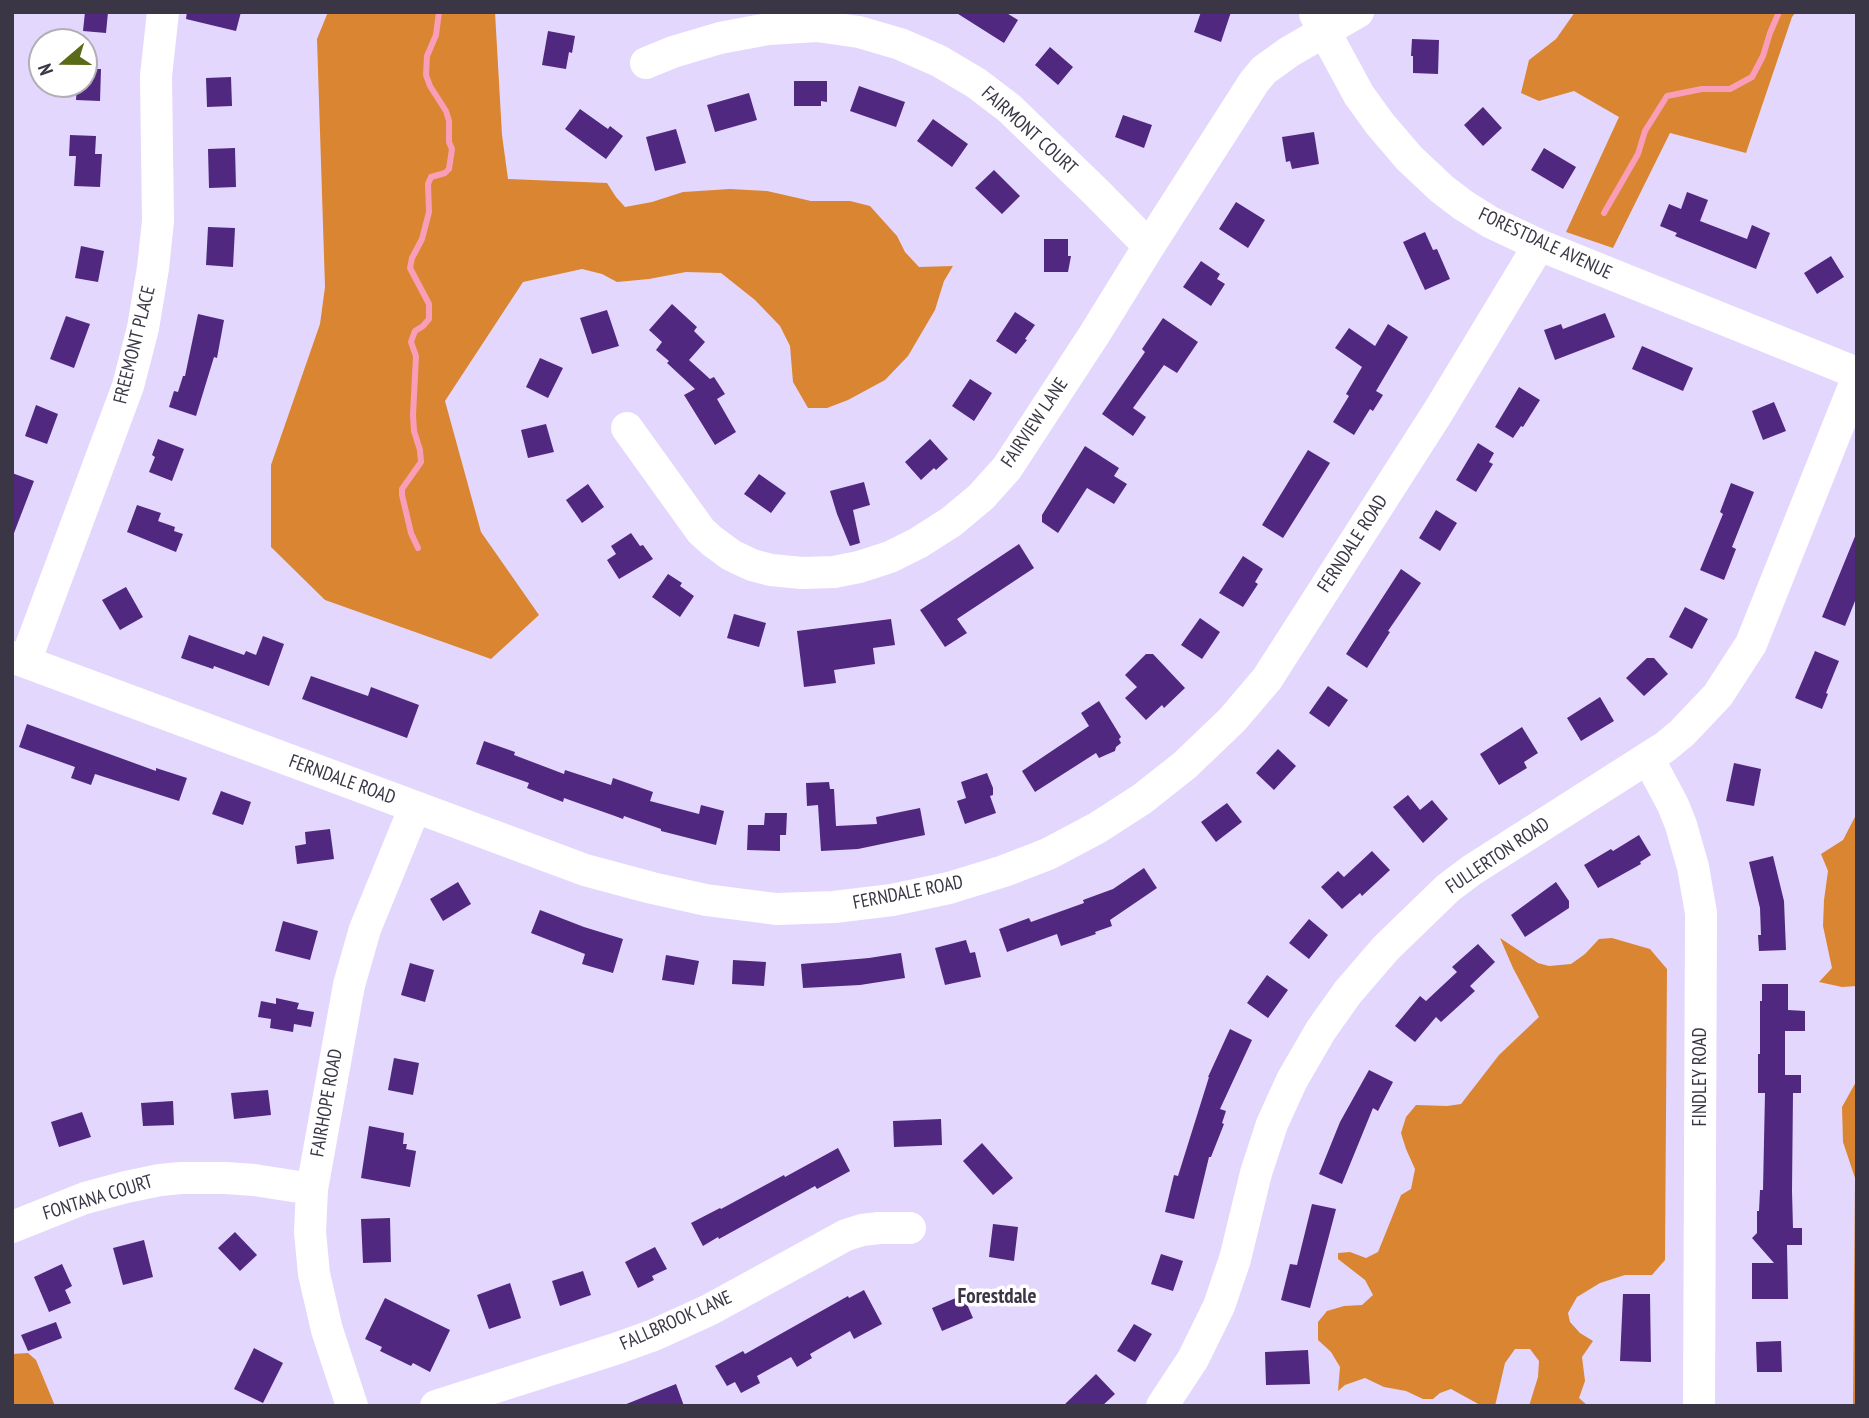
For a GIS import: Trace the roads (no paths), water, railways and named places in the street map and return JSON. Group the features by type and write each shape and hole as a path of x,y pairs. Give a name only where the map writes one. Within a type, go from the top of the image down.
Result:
{"street":[{"name":"FREEMONT PLACE","path":"19,659 128,386 143,328 158,221 156,76 163,12"},
{"name":"FAIRVIEW LANE","path":"627,428 701,531 731,555 762,567 802,573 834,572 890,557 918,543 951,522 981,497 1007,468 1254,82 1319,22 1357,12"},
{"name":"FORESTDALE AVENUE","path":"1319,22 1359,95 1380,124 1409,158 1463,205 1490,222 1539,245 1857,373"},
{"name":"FAIRMONT COURT","path":"646,63 720,38 768,29 817,26 859,32 900,44 948,66 1009,108 1149,246"},
{"name":"FERNDALE ROAD","path":"19,659 584,870 652,888 706,900 776,909 834,907 903,897 960,884 1048,854 1097,828 1142,799 1185,765 1232,720 1267,679 1438,412 1539,245"},
{"name":"FULLERTON ROAD","path":"1175,1402 1227,1283 1259,1161 1282,1100 1306,1055 1348,992 1385,948 1448,888 1648,758 1682,733 1709,707 1751,644 1857,379"},
{"name":"FINDLEY ROAD","path":"1648,758 1681,825 1693,867 1701,914 1699,1406"},
{"name":"FAIRHOPE ROAD","path":"352,1406 318,1296 311,1253 312,1189 349,985 369,920 415,807"},
{"name":"FONTANA COURT","path":"12,1227 85,1198 126,1186 160,1180 226,1178 312,1189"},
{"name":"FALLBROOK LANE","path":"436,1406 653,1335 709,1310 846,1235 879,1228 910,1228"}],"waterway":[{"path":"418,548 411,533 402,489 421,462 414,431 416,356 411,342 415,331 429,319 429,304 410,268 429,212 428,184 431,177 449,169 452,149 446,111 426,75 427,56 436,35 439,12"},
{"path":"1604,213 1638,154 1645,131 1667,96 1702,89 1730,89 1752,77 1763,56 1779,12"}],"district":[{"name":"Forestdale","path":"997,1297"}]}
